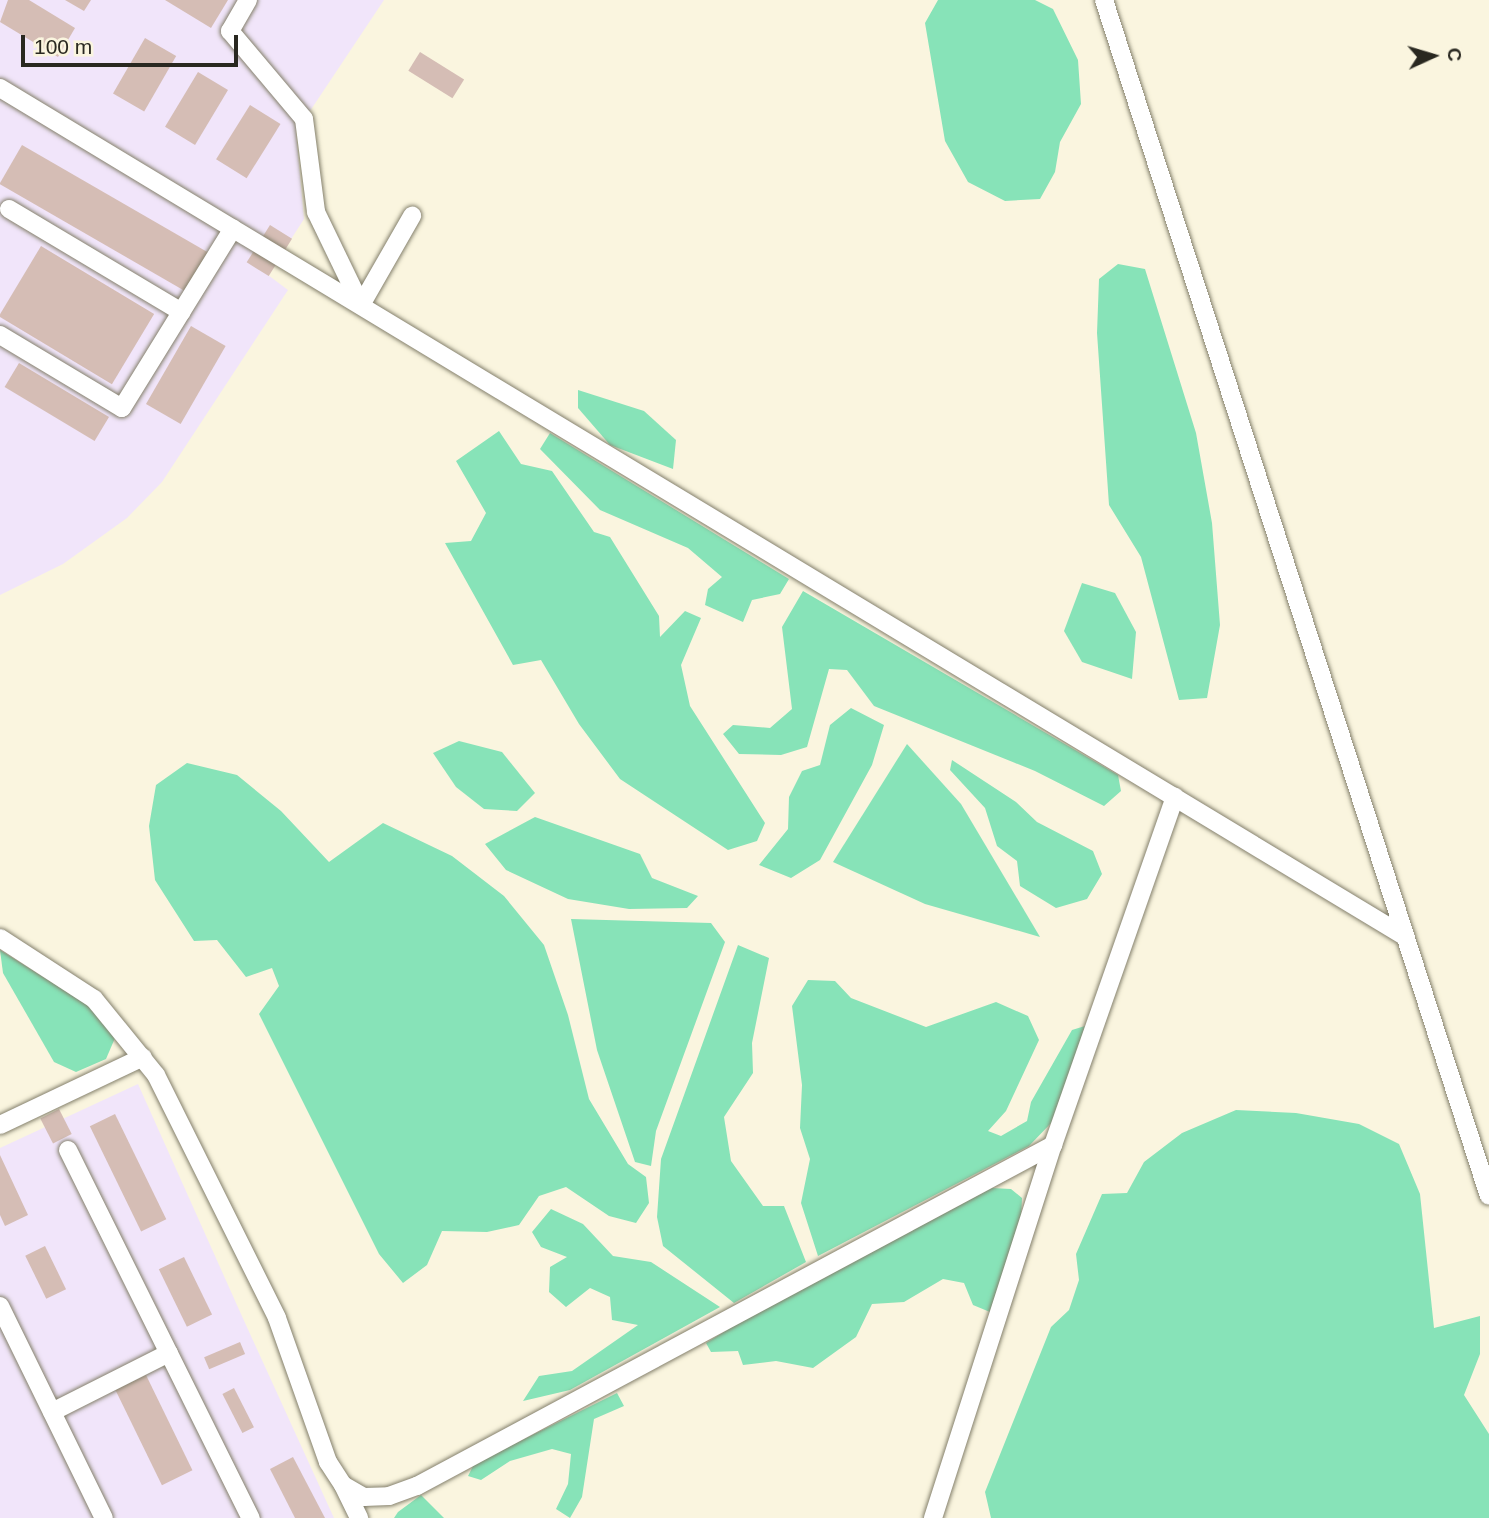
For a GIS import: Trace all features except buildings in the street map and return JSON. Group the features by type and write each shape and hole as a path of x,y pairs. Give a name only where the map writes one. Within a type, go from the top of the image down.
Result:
{"street":[{"path":"248,0 230,31 304,119 316,212 361,305"},
{"path":"1104,0 1489,1196"},
{"path":"0,88 1406,937"},
{"path":"9,209 182,312"},
{"path":"361,305 412,216"},
{"path":"0,335 122,408 233,228"},
{"path":"933,1518 1053,1144 1175,797"},
{"path":"0,937 94,999 143,1057 178,1117 277,1318 328,1462 359,1518"},
{"path":"0,1125 143,1057"},
{"path":"343,1485 364,1497 389,1496 417,1486 1053,1144"},
{"path":"68,1150 251,1518"},
{"path":"0,1306 104,1518"},
{"path":"52,1412 169,1353"}],"shaded area":[{"path":"0,0 384,0 296,132 304,219 268,275 288,290 162,482 127,518 63,564 0,595"},
{"path":"138,1084 334,1518 0,1518 0,1148"}],"green space":[{"path":"938,0 1035,0 1053,9 1078,60 1081,104 1060,142 1055,172 1040,199 1005,201 968,182 945,141 925,23"},
{"path":"1118,264 1145,269 1196,433 1212,523 1220,625 1207,698 1179,700 1141,557 1109,505 1097,333 1099,279"},
{"path":"578,390 644,411 676,440 673,469 610,445 578,408"},
{"path":"499,431 521,464 552,471 594,532 610,537 659,616 660,637 685,611 701,618 681,665 690,706 765,823 757,841 728,850 620,779 579,724 541,660 513,665 445,543 471,541 486,513 456,461"},
{"path":"550,433 789,579 780,594 752,600 743,622 705,605 708,589 722,577 688,548 600,510 540,449"},
{"path":"1082,583 1115,593 1136,632 1132,679 1082,662 1064,631"},
{"path":"803,591 1118,775 1121,791 1104,806 1035,771 874,706 847,670 829,669 807,747 781,755 739,754 723,734 733,725 770,728 792,709 782,627"},
{"path":"851,708 884,725 872,765 820,860 791,878 759,865 788,829 789,797 802,771 820,765 830,725"},
{"path":"459,741 502,752 535,793 517,811 484,809 456,787 433,753"},
{"path":"907,744 961,804 1040,937 925,904 833,862"},
{"path":"952,760 1016,802 1037,822 1093,851 1102,874 1087,899 1056,908 1020,886 1017,861 997,846 985,808 950,770"},
{"path":"187,763 237,775 281,811 329,862 383,823 452,856 504,896 544,945 568,1015 589,1099 628,1164 646,1177 649,1203 636,1223 609,1216 566,1187 539,1196 519,1225 487,1232 442,1231 427,1265 403,1283 379,1254 259,1014 279,986 272,968 246,977 217,940 194,941 155,880 149,826 156,785"},
{"path":"535,817 640,854 652,878 698,896 687,908 629,909 568,899 506,870 485,844"},
{"path":"571,919 711,923 725,942 656,1131 651,1166 635,1162 597,1050"},
{"path":"738,945 769,958 752,1043 753,1073 724,1117 731,1161 763,1206 784,1206 806,1262 734,1303 663,1246 657,1217 661,1159"},
{"path":"0,950 93,1008 115,1038 106,1059 76,1072 54,1062 3,973"},
{"path":"808,980 835,981 851,998 926,1027 996,1002 1028,1016 1039,1040 1006,1111 988,1131 1001,1136 1027,1121 1031,1102 1072,1030 1085,1026 1055,1119 1029,1146 818,1256 801,1203 810,1159 800,1128 802,1085 792,1006"},
{"path":"1236,1110 1296,1113 1359,1124 1399,1144 1420,1194 1434,1328 1480,1316 1480,1354 1464,1395 1489,1434 1489,1518 991,1518 985,1492 1051,1327 1069,1310 1079,1280 1076,1254 1102,1194 1127,1193 1144,1162 1182,1133"},
{"path":"992,1188 1011,1189 1022,1198 1021,1219 990,1312 973,1305 964,1283 943,1279 904,1302 872,1304 856,1337 813,1368 776,1361 743,1365 738,1351 711,1352 706,1343 748,1317"},
{"path":"551,1209 583,1224 613,1256 651,1262 720,1307 570,1390 523,1401 539,1376 572,1371 638,1325 612,1320 610,1297 590,1288 566,1307 549,1292 550,1267 567,1257 541,1247 532,1232"},
{"path":"617,1393 624,1406 594,1419 582,1497 570,1518 556,1509 568,1484 571,1454 552,1449 510,1461 481,1480 468,1476 474,1464"},
{"path":"421,1495 444,1518 394,1518 398,1512"}]}
